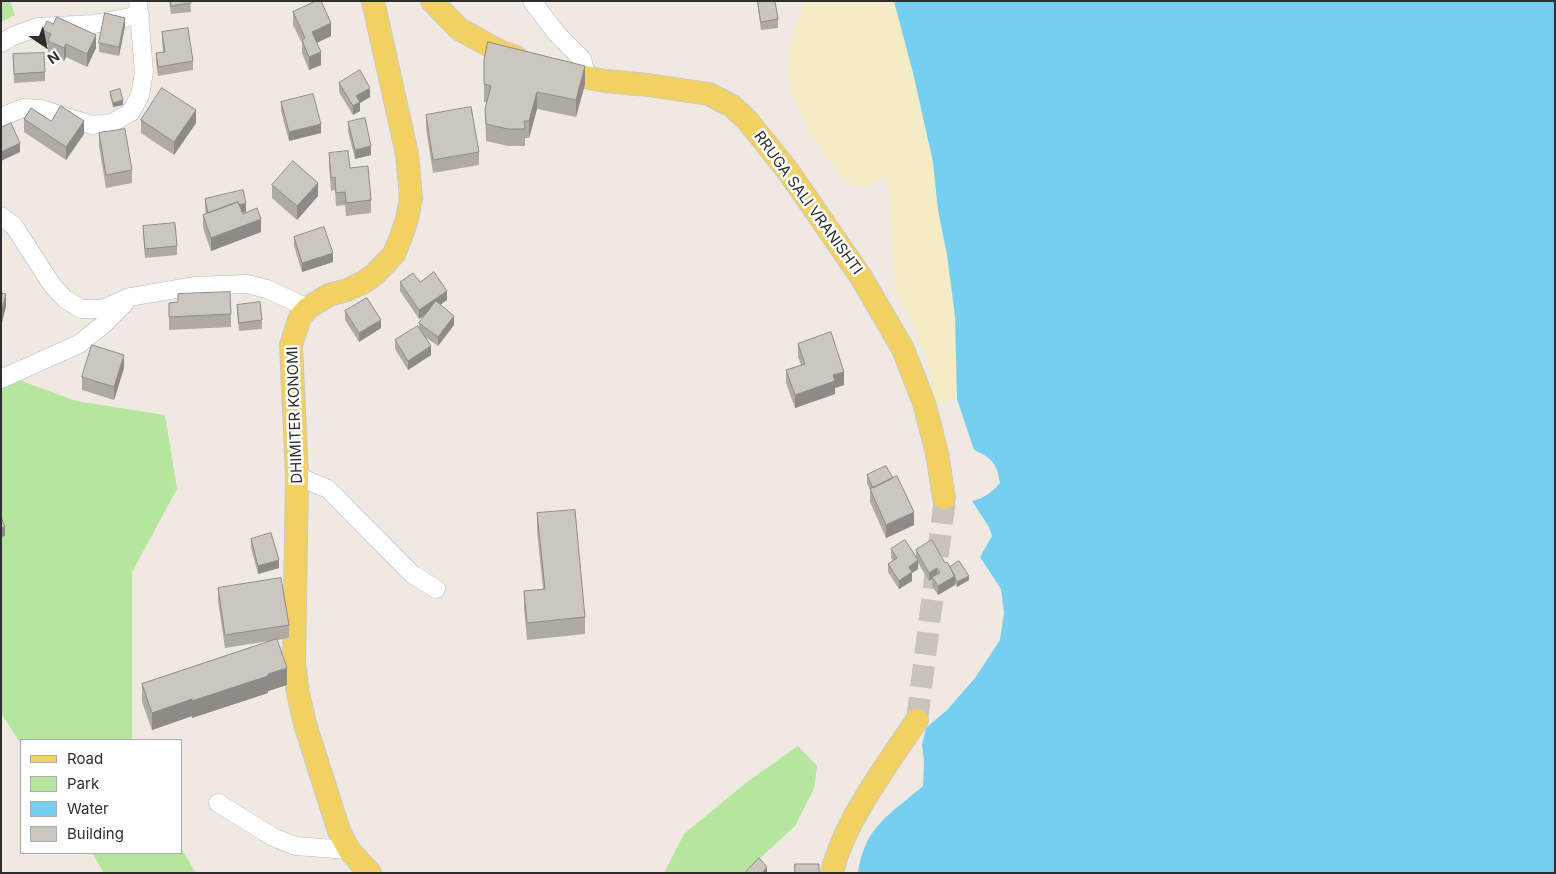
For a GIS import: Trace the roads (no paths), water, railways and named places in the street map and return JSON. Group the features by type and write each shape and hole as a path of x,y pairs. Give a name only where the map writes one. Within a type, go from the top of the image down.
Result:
{"main road":[{"path":"308,308 330,295 364,282 374,275 394,254 407,219 411,198 407,154 373,1"},
{"name":"RRUGA SALI VRANISHTI","path":"432,1 459,29 501,52 560,73 605,81 709,94 732,106 747,120 788,171 861,277 903,349 924,403 937,453 944,498"},
{"name":"DHIMITER KONOMI","path":"308,308 300,317 291,345 297,476 294,663 298,693 307,731 339,831 349,850 370,873"},
{"path":"832,873 836,855 860,808 917,720"}],"street":[{"path":"532,1 557,34 582,59 584,67 583,77"},
{"path":"1,44 13,36 38,27 94,24 139,8 144,72 140,95 131,112 112,123 92,125 41,109 23,108 1,117"},
{"path":"1,216 14,226 52,285 65,300 81,309 102,309 130,298 194,286 247,284 267,289 308,308"},
{"path":"1,379 79,344 104,324 130,298"},
{"path":"297,476 328,489 412,574 436,589"},
{"path":"218,803 273,837 295,846 349,850"}],"water":[{"path":"894,1 1555,1 1555,873 858,873 861,857 873,832 890,813 923,786 924,762 922,745 926,728 947,710 975,678 1000,640 1004,613 1001,589 980,557 992,536 989,527 972,501 988,494 1000,483 993,462 974,450 957,399 955,316 947,255 938,210 933,162 914,77"}],"tunnel":[{"path":"917,720 944,498"}]}
